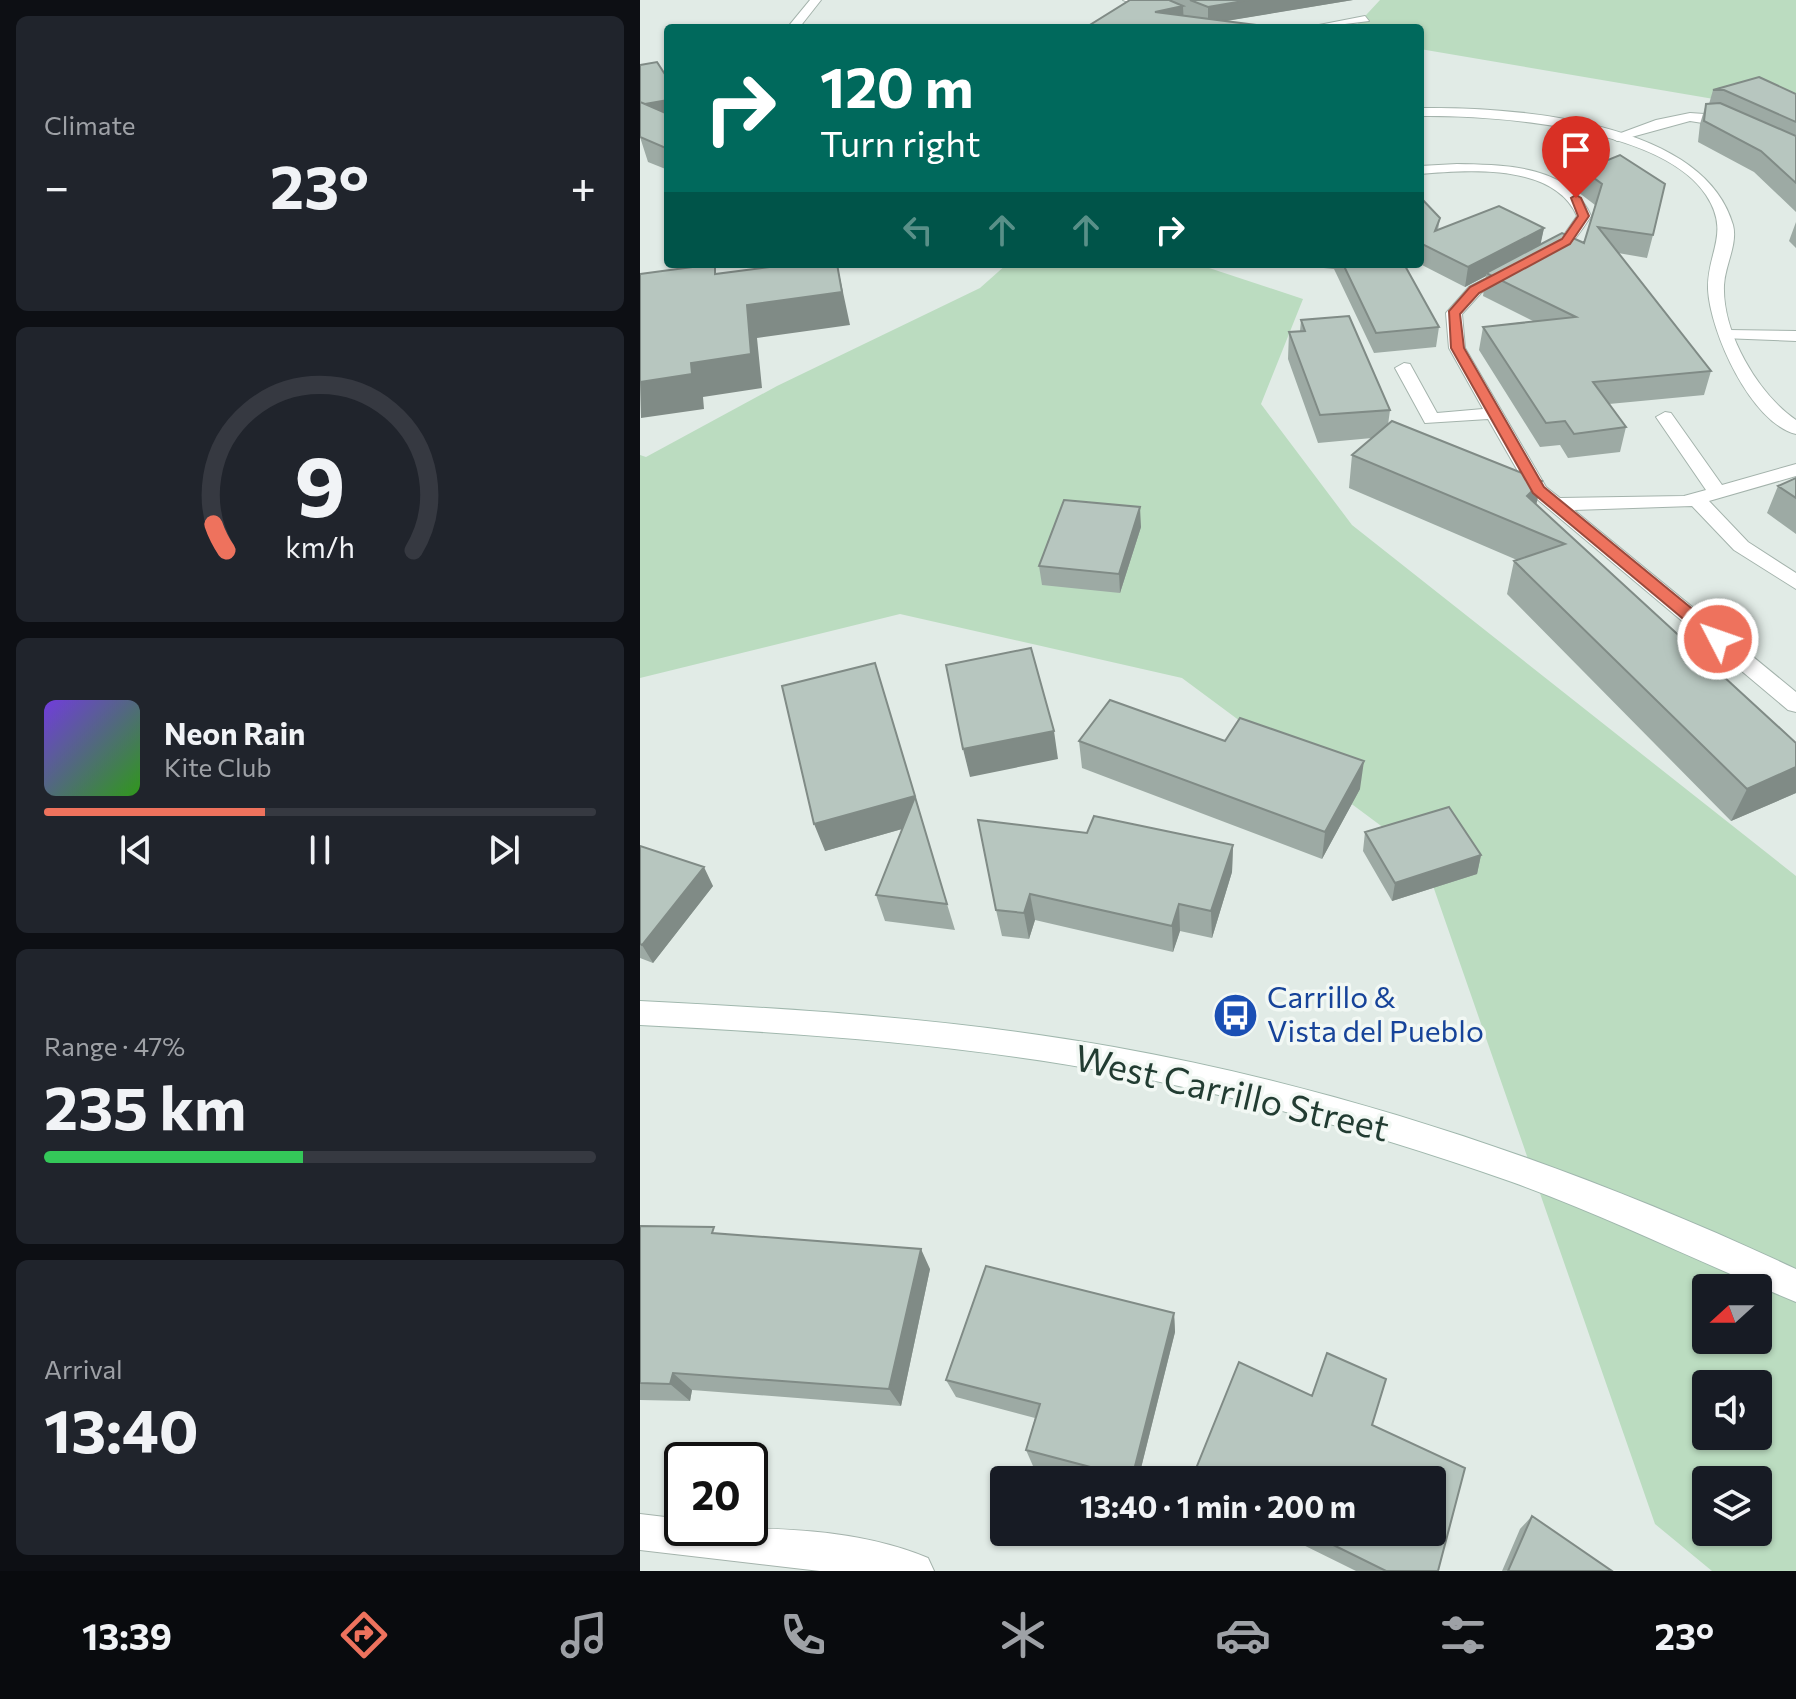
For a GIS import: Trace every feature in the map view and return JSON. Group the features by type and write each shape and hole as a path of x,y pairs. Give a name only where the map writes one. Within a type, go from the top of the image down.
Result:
{"street":[{"path":"796,24 816,0"},
{"path":"1128,0 1193,24"},
{"path":"1339,24 1365,19"},
{"path":"1424,112 1504,113 1563,122 1617,137 1684,169 1707,190 1722,212 1726,242 1716,273 1716,292 1728,335 1764,404 1796,429"},
{"path":"1617,137 1690,115 1717,117 1742,128"},
{"path":"1424,170 1466,168 1517,173 1553,182 1576,198 1584,216 1566,242 1475,290 1454,313 1457,348 1538,490 1585,525 1796,704"},
{"path":"1728,335 1796,336"},
{"path":"1404,368 1435,425 1494,413"},
{"path":"1665,417 1718,493"},
{"path":"1554,504 1696,499 1796,470"},
{"path":"1696,499 1741,546 1796,582"},
{"name":"West Carrillo Street","path":"640,1013 953,1036 1106,1058 1301,1102 1493,1162 1648,1220 1796,1286"},
{"path":"640,1532 841,1555 915,1571"}],"green space":[{"path":"1380,0 1796,0 1796,113 1424,50 1424,24 1358,24"},
{"path":"1002,268 1209,268 1303,299 1261,404 1352,525 1796,876 1796,1571 1712,1571 1655,1524 1423,857 1182,678 900,614 640,678 640,455 646,457 777,386 980,288"}],"building":[{"path":"1130,0 1169,0 1183,6 1155,12 1248,24 1091,24"},
{"path":"1190,0 1249,0 1208,7"},
{"path":"657,62 664,73 664,101 640,102 640,65"},
{"path":"1759,77 1796,94 1796,122 1724,90 1713,90"},
{"path":"640,102 664,112 664,147 640,137"},
{"path":"1720,103 1796,136 1796,183 1761,151 1704,121 1706,104"},
{"path":"1620,155 1665,184 1653,235 1598,227 1711,371 1593,382 1626,427 1574,434 1565,421 1546,423 1483,327 1576,317 1486,273 1562,233 1584,243 1602,184 1583,170"},
{"path":"1424,201 1440,218 1435,231 1499,206 1544,228 1468,267 1424,245"},
{"path":"685,268 715,268 715,274 761,268 838,268 842,292 747,305 751,354 691,363 692,374 640,382 640,274"},
{"path":"1345,268 1406,268 1439,327 1376,333"},
{"path":"1349,316 1390,410 1320,415 1289,332 1305,331 1301,320"},
{"path":"1392,421 1542,481 1527,496 1796,743 1796,767 1747,789 1514,561 1565,544 1352,455"},
{"path":"1796,478 1796,498 1778,486"},
{"path":"1064,500 1140,507 1119,574 1039,566"},
{"path":"1031,648 1054,731 963,749 946,665"},
{"path":"875,663 915,796 814,824 782,686"},
{"path":"1110,700 1225,741 1240,718 1364,761 1325,832 1079,741"},
{"path":"915,797 947,904 876,895"},
{"path":"1449,807 1481,855 1395,883 1365,832"},
{"path":"1094,816 1233,845 1211,911 1179,904 1172,926 1030,894 1024,913 996,910 978,820 1087,833"},
{"path":"640,846 704,867 642,945 640,944"},
{"path":"640,1226 714,1227 712,1233 921,1249 889,1389 673,1373 670,1384 640,1383"},
{"path":"986,1266 1174,1313 1135,1466 1087,1466 1026,1450 1040,1404 946,1380"},
{"path":"1327,1353 1386,1379 1372,1425 1465,1468 1446,1540 1446,1466 1197,1466 1239,1362 1312,1396"},
{"path":"1532,1516 1612,1571 1508,1571"},
{"path":"1335,1546 1445,1546 1438,1571 1386,1571"}],"place":[{"name":"Carrillo & Vista del Pueblo","path":"1236,1015"}],"route":[{"path":"1576,198 1584,216 1566,242 1475,290 1454,313 1457,348 1538,490 1585,525 1718,639"}]}
